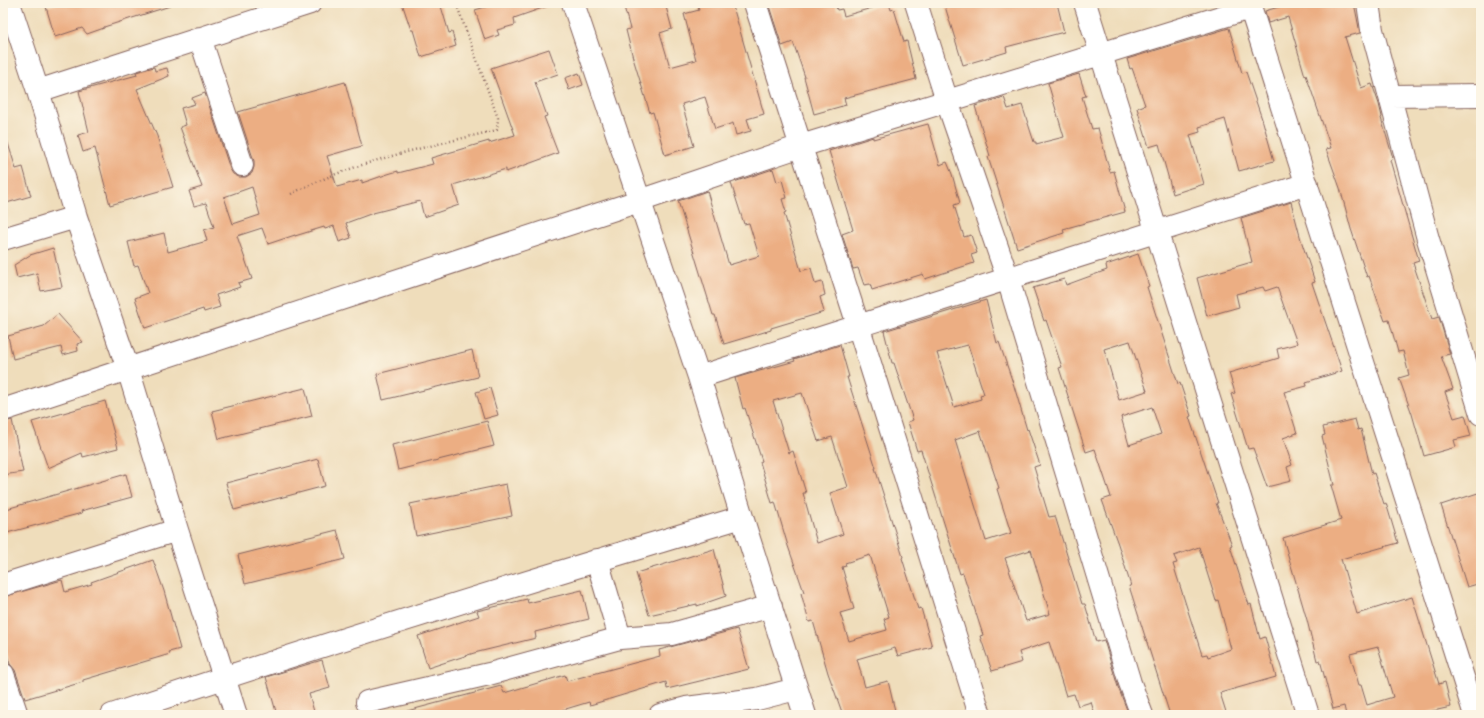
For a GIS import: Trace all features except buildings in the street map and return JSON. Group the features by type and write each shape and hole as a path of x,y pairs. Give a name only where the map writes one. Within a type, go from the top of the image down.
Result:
{"street":[{"path":"9,3 38,91 76,217 128,369 236,715"},
{"path":"38,91 310,3"},
{"path":"573,3 698,377 805,715"},
{"path":"755,3 980,715"},
{"path":"916,3 1008,279 1130,683 1142,715"},
{"path":"1085,3 1308,715"},
{"path":"1368,3 1372,30 1391,96 1428,239 1481,414"},
{"path":"3,410 639,201 801,146 1102,54 1249,5 1475,715"},
{"path":"200,38 242,165"},
{"path":"1391,96 1481,95"},
{"path":"698,377 858,325 1157,233 1307,184"},
{"path":"3,239 76,217"},
{"path":"112,715 223,677 597,560 742,517"},
{"path":"3,585 177,530"},
{"path":"597,560 620,638"},
{"path":"367,702 489,674 620,638 672,634 771,606"},
{"path":"3,674 17,715"},
{"path":"660,715 686,708 757,699 796,689"}],"path":[{"path":"291,194 314,182 387,157 497,130 498,118 456,3"}]}
